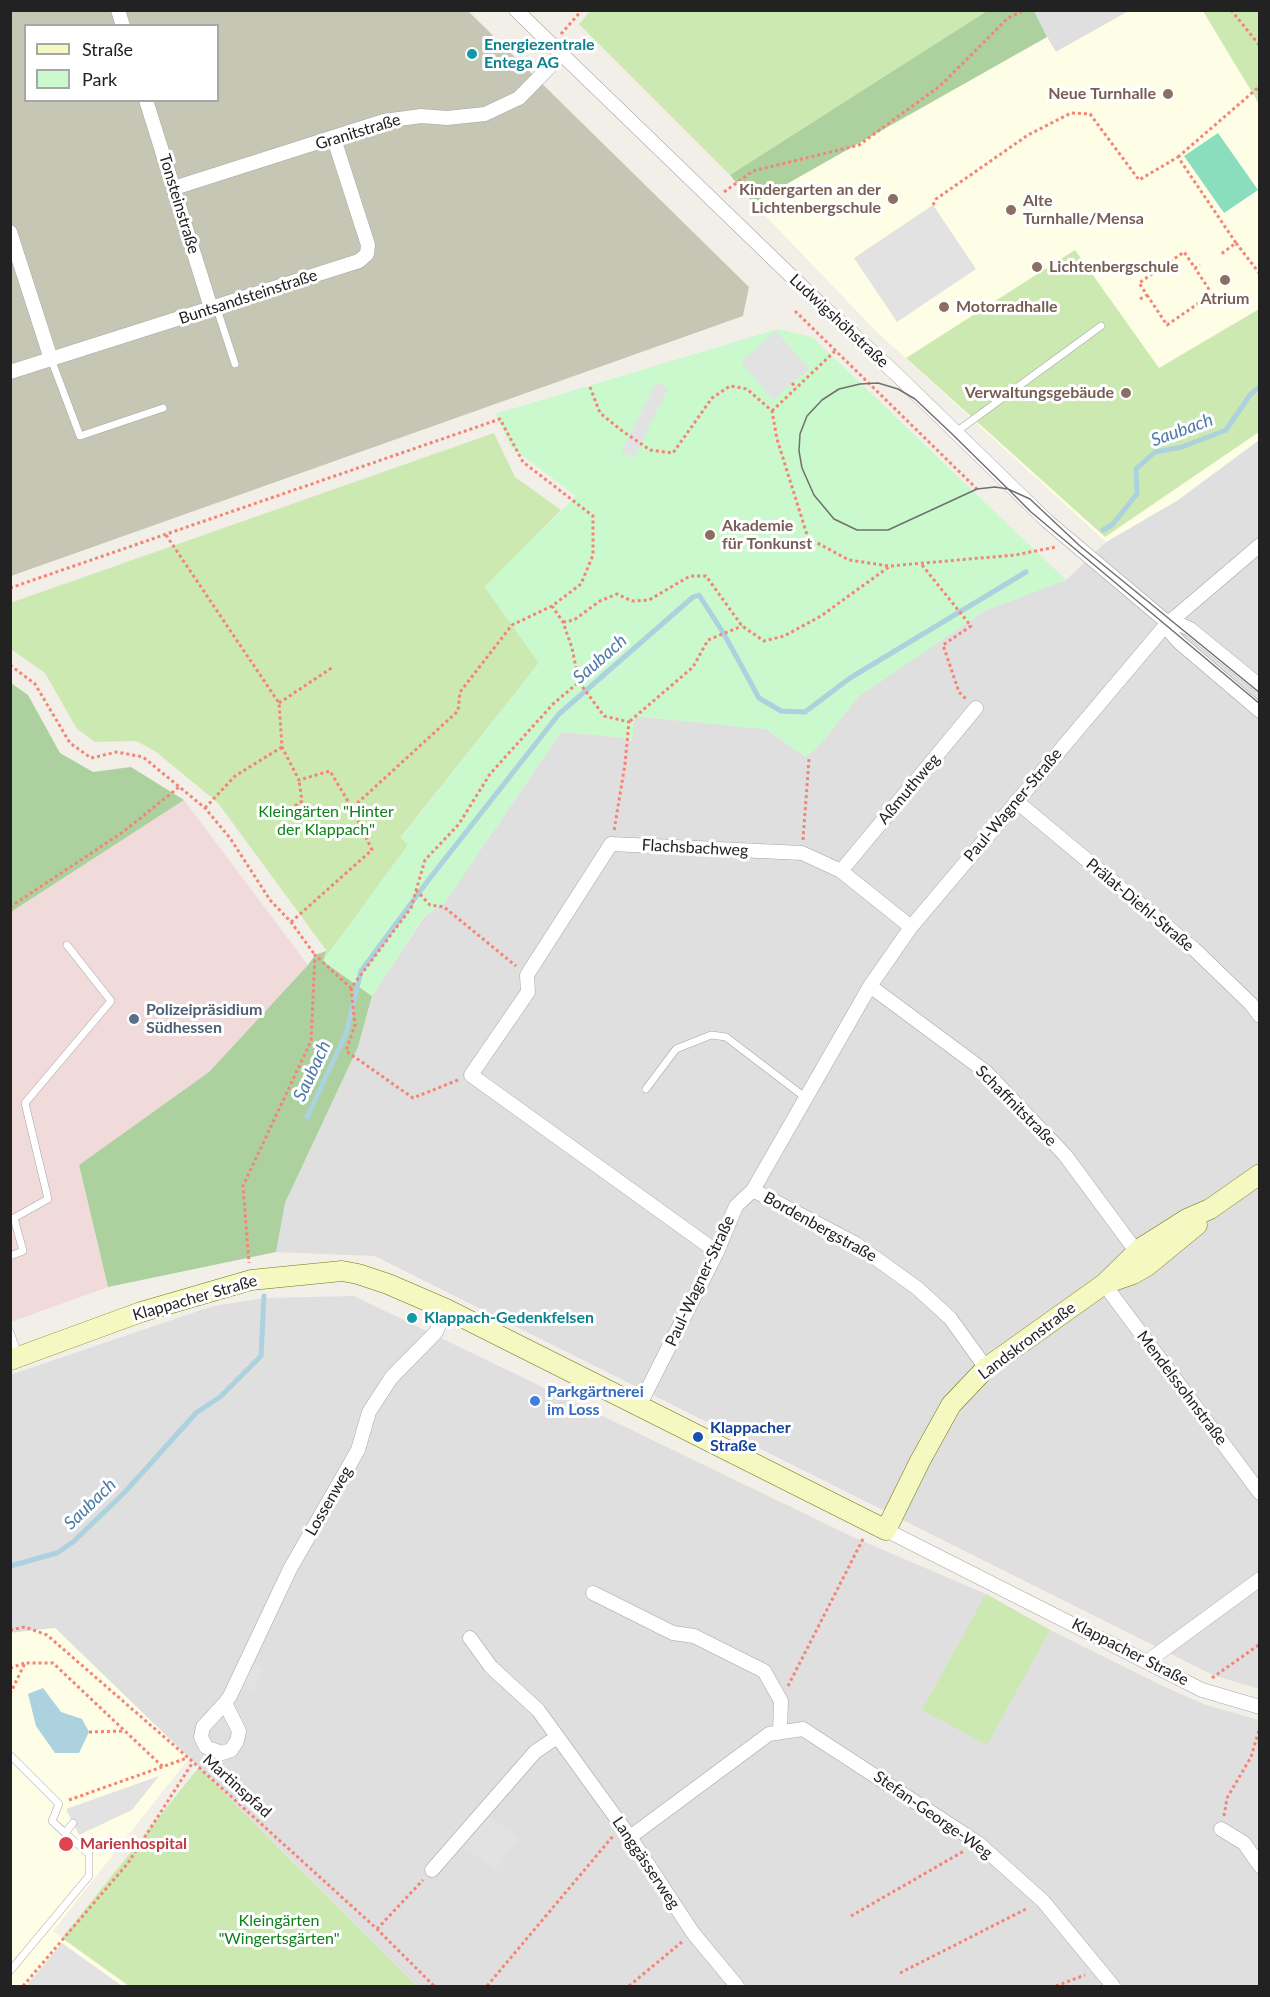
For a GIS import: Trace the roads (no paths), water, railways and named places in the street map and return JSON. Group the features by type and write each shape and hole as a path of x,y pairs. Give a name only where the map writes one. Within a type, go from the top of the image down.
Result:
{"main road":[{"name":"Landskronstraße","path":"886,1530 951,1405 986,1368 1104,1284 1136,1251 1187,1219 1209,1209 1260,1174"},
{"name":"Landskronstraße","path":"1104,1284 1133,1274 1147,1266 1194,1228 1209,1209"},
{"name":"Klappacher Straße","path":"15,1358 141,1312 251,1280 342,1272 358,1274 446,1309 886,1530"}],"street":[{"name":"Ludwigshöhstraße","path":"516,10 1047,521 1168,623 1179,642 1260,711"},
{"name":"Granitstraße","path":"174,188 334,139 384,121 403,117 447,118 485,114 519,98 557,49"},
{"name":"Tonsteinstraße","path":"147,102 213,307"},
{"name":"Buntsandsteinstraße","path":"10,372 359,261 367,254 368,245 334,139"},
{"path":"10,232 51,359"},
{"name":"Paul-Wagner-Straße","path":"638,1407 717,1252 736,1206 753,1190 870,986 911,927 1168,623 1260,545"},
{"name":"Ludwigshöhstraße","path":"1168,623 1190,629 1260,686"},
{"name":"Aßmuthweg","path":"841,871 976,708"},
{"name":"Prälat-Diehl-Straße","path":"1016,801 1194,949 1251,1004 1260,1016"},
{"name":"Flachsbachweg","path":"717,1252 471,1075 528,992 527,975 611,844 802,854 841,871 911,927"},
{"name":"Schaffnitstraße","path":"870,986 986,1072 1065,1155 1136,1251"},
{"name":"Bordenbergstraße","path":"753,1190 856,1244 917,1288 950,1318 986,1368"},
{"name":"Mendelssohnstraße","path":"1104,1284 1260,1493"},
{"name":"Lossenweg","path":"225,1703 290,1569 358,1450 369,1412 391,1378 436,1332 446,1309"},
{"name":"Klappacher Straße","path":"886,1530 1198,1687 1260,1707"},
{"path":"1148,1661 1260,1579"},
{"path":"592,1593 673,1633 694,1636 764,1671 781,1701 780,1732"},
{"name":"Langgässerweg","path":"470,1638 491,1666 537,1710 630,1837 693,1933 737,1986"},
{"name":"Stefan-George-Weg","path":"630,1837 769,1734 803,1729 978,1843 1043,1901 1113,1986"},
{"path":"432,1870 536,1752 557,1737"},
{"path":"1221,1829 1244,1843 1260,1866"}],"lane":[{"path":"213,307 235,364"},
{"path":"956,432 1101,326"},
{"path":"51,359 80,436 163,408"},
{"path":"10,1256 23,1251 14,1218 48,1199 25,1103 111,1001 67,945"},
{"path":"646,1089 676,1049 711,1035 726,1037 806,1098"},
{"path":"10,1332 15,1358"},
{"path":"10,1755 59,1804 52,1821 88,1854 89,1876 10,1971"},
{"path":"65,1833 73,1823"}],"water":[{"path":"43,1688 61,1712 82,1719 89,1732 79,1753 55,1753 36,1726 28,1694"}],"waterway":[{"name":"Saubach","path":"1103,530 1112,525 1137,494 1136,469 1155,452 1182,447 1226,430 1250,395 1260,386"},
{"name":"Saubach","path":"307,1117 346,1034 361,971 430,878 559,714 693,597 699,595 724,634 759,698 781,711 805,712 850,678 1026,572"},
{"name":"Saubach","path":"10,1566 57,1553 73,1542 125,1492 196,1413 220,1397 261,1356 264,1296"}],"tram line":[{"path":"1260,693 1080,546 1030,499 1008,489 995,487 977,489 888,530 857,530 834,519 814,495 802,468 799,451 800,434 807,416 822,400 839,389 860,384 878,383 898,389 915,399 951,433 1008,489 1031,512 1260,704"}],"place":[{"name":"Energiezentrale Entega AG","path":"472,54"},
{"name":"Neue Turnhalle","path":"1168,94"},
{"name":"Kindergarten an der Lichtenbergschule","path":"893,199"},
{"name":"Alte Turnhalle/Mensa","path":"1011,210"},
{"name":"Lichtenbergschule","path":"1037,267"},
{"name":"Atrium","path":"1225,280"},
{"name":"Motorradhalle","path":"944,307"},
{"name":"Verwaltungsgebäude","path":"1126,393"},
{"name":"Akademie für Tonkunst","path":"710,535"},
{"name":"Polizeipräsidium Südhessen","path":"134,1019"},
{"name":"Klappach-Gedenkfelsen","path":"412,1318"},
{"name":"Parkgärtnerei im Loss","path":"535,1401"},
{"name":"Klappacher Straße","path":"698,1437"},
{"name":"Marienhospital","path":"66,1844"}],"park label":[{"name":"Kleingärten \"Hinter der Klappach\"","path":"326,821"},
{"name":"Kleingärten \"Wingertsgärten\"","path":"279,1930"}]}
